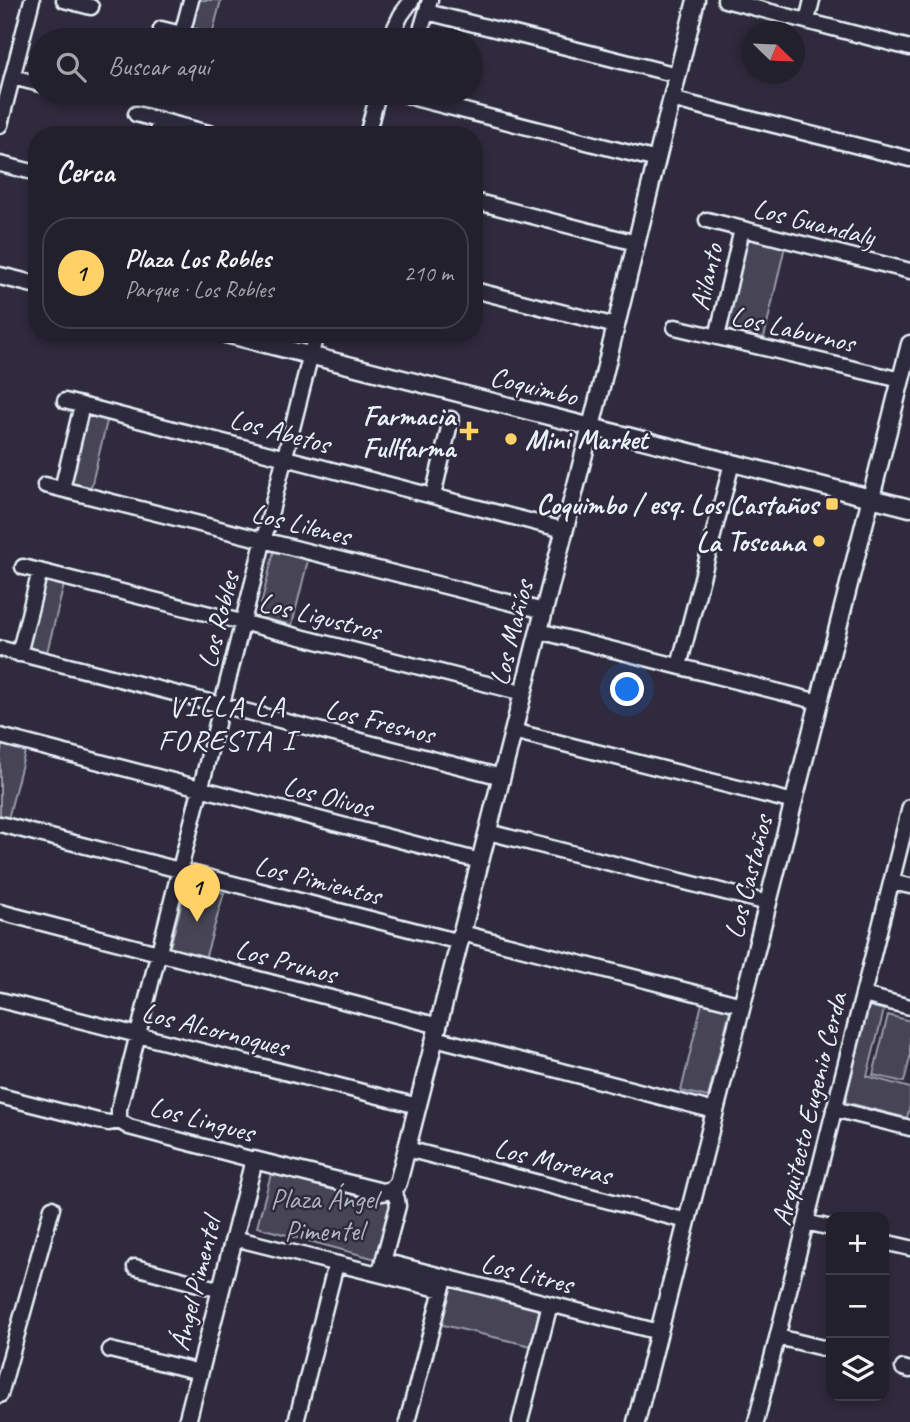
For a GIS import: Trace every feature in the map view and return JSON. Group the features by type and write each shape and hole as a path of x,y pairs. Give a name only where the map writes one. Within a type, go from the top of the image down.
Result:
{"street":[{"path":"0,125 33,0"},
{"path":"64,0 91,7"},
{"path":"184,28 191,0"},
{"path":"395,28 412,0"},
{"name":"Los Mañíos","path":"381,1268 398,1206 392,1190 398,1183 481,861 696,0"},
{"path":"725,0 910,48"},
{"path":"807,21 813,0"},
{"path":"422,28 428,6 677,75"},
{"path":"12,77 28,81"},
{"path":"671,99 910,159"},
{"path":"370,126 376,105"},
{"path":"442,105 657,160"},
{"path":"136,114 156,126"},
{"path":"0,164 28,171"},
{"path":"483,203 636,243"},
{"name":"Los Guandaly","path":"707,220 910,271"},
{"name":"Ailanto","path":"718,337 742,229"},
{"path":"0,276 28,283"},
{"path":"483,292 616,326"},
{"name":"Los Laburnos","path":"675,327 901,380"},
{"name":"Coquimbo","path":"260,343 910,508"},
{"name":"Los Robles","path":"120,1121 118,1113 137,1035 314,343"},
{"name":"Los Castaños","path":"636,1422 910,344"},
{"name":"Los Abetos","path":"65,401 564,530"},
{"path":"62,489 82,405"},
{"path":"433,496 451,419"},
{"path":"679,666 732,463"},
{"name":"Los Lilenes","path":"45,485 544,611"},
{"name":"Los Ligustros","path":"23,567 523,693"},
{"path":"19,654 40,571"},
{"path":"539,631 819,702"},
{"name":"Los Fresnos","path":"2,649 502,777"},
{"path":"513,732 793,802"},
{"name":"Los Olivos","path":"0,736 481,861"},
{"name":"Arquitecto Eugenio Cerda","path":"756,1422 910,807"},
{"name":"Los Pimientos","path":"0,824 179,870 742,1005"},
{"path":"488,832 768,903"},
{"path":"891,882 910,886"},
{"name":"Los Prunos","path":"0,912 158,953 715,1111"},
{"path":"863,995 910,1007"},
{"name":"Los Alcornoques","path":"0,1000 418,1106"},
{"name":"Los Lingues","path":"0,1096 98,1121 120,1121 129,1127 382,1192 392,1190"},
{"path":"834,1109 910,1128"},
{"name":"Los Moreras","path":"407,1149 687,1221"},
{"name":"Ángel Pimentel","path":"187,1422 254,1160"},
{"path":"0,1395 51,1208"},
{"path":"806,1222 826,1227"},
{"name":"Los Litres","path":"234,1238 336,1264 381,1268 444,1284 550,1304 659,1332"},
{"path":"889,1243 910,1248"},
{"path":"296,1422 336,1264"},
{"path":"135,1267 221,1290"},
{"path":"407,1422 444,1284"},
{"path":"520,1422 550,1304"},
{"path":"778,1337 826,1349"},
{"path":"110,1350 200,1372"}],"green space":[{"path":"197,0 221,0 214,28 189,28"},
{"path":"747,237 785,246 764,338 725,329"},
{"path":"86,411 108,417 91,487 68,482"},
{"path":"274,551 308,560 292,625 258,617"},
{"path":"42,576 65,581 47,652 24,647"},
{"path":"3,742 26,748 8,819 0,817 0,755"},
{"path":"187,883 224,893 205,959 169,951"},
{"path":"702,1003 730,1010 708,1097 681,1091"},
{"path":"869,1006 884,1010 867,1076 910,1088 907,1118 845,1102"},
{"path":"888,1015 910,1021 910,1058 904,1082 873,1075"},
{"name":"Plaza Ángel Pimentel","path":"272,1170 391,1202 376,1259 257,1227"},
{"path":"453,1285 540,1307 531,1346 439,1324"}],"place":[{"name":"Farmacia Fullfarma","path":"469,431"},
{"name":"Mini Market","path":"511,439"},
{"name":"Coquimbo / esq. Los Castaños","path":"832,504"},
{"name":"La Toscana","path":"819,541"},
{"name":"Plaza Los Robles","path":"197,922"}],"district":[{"name":"VILLA LA FORESTA I","path":"227,723"}]}
